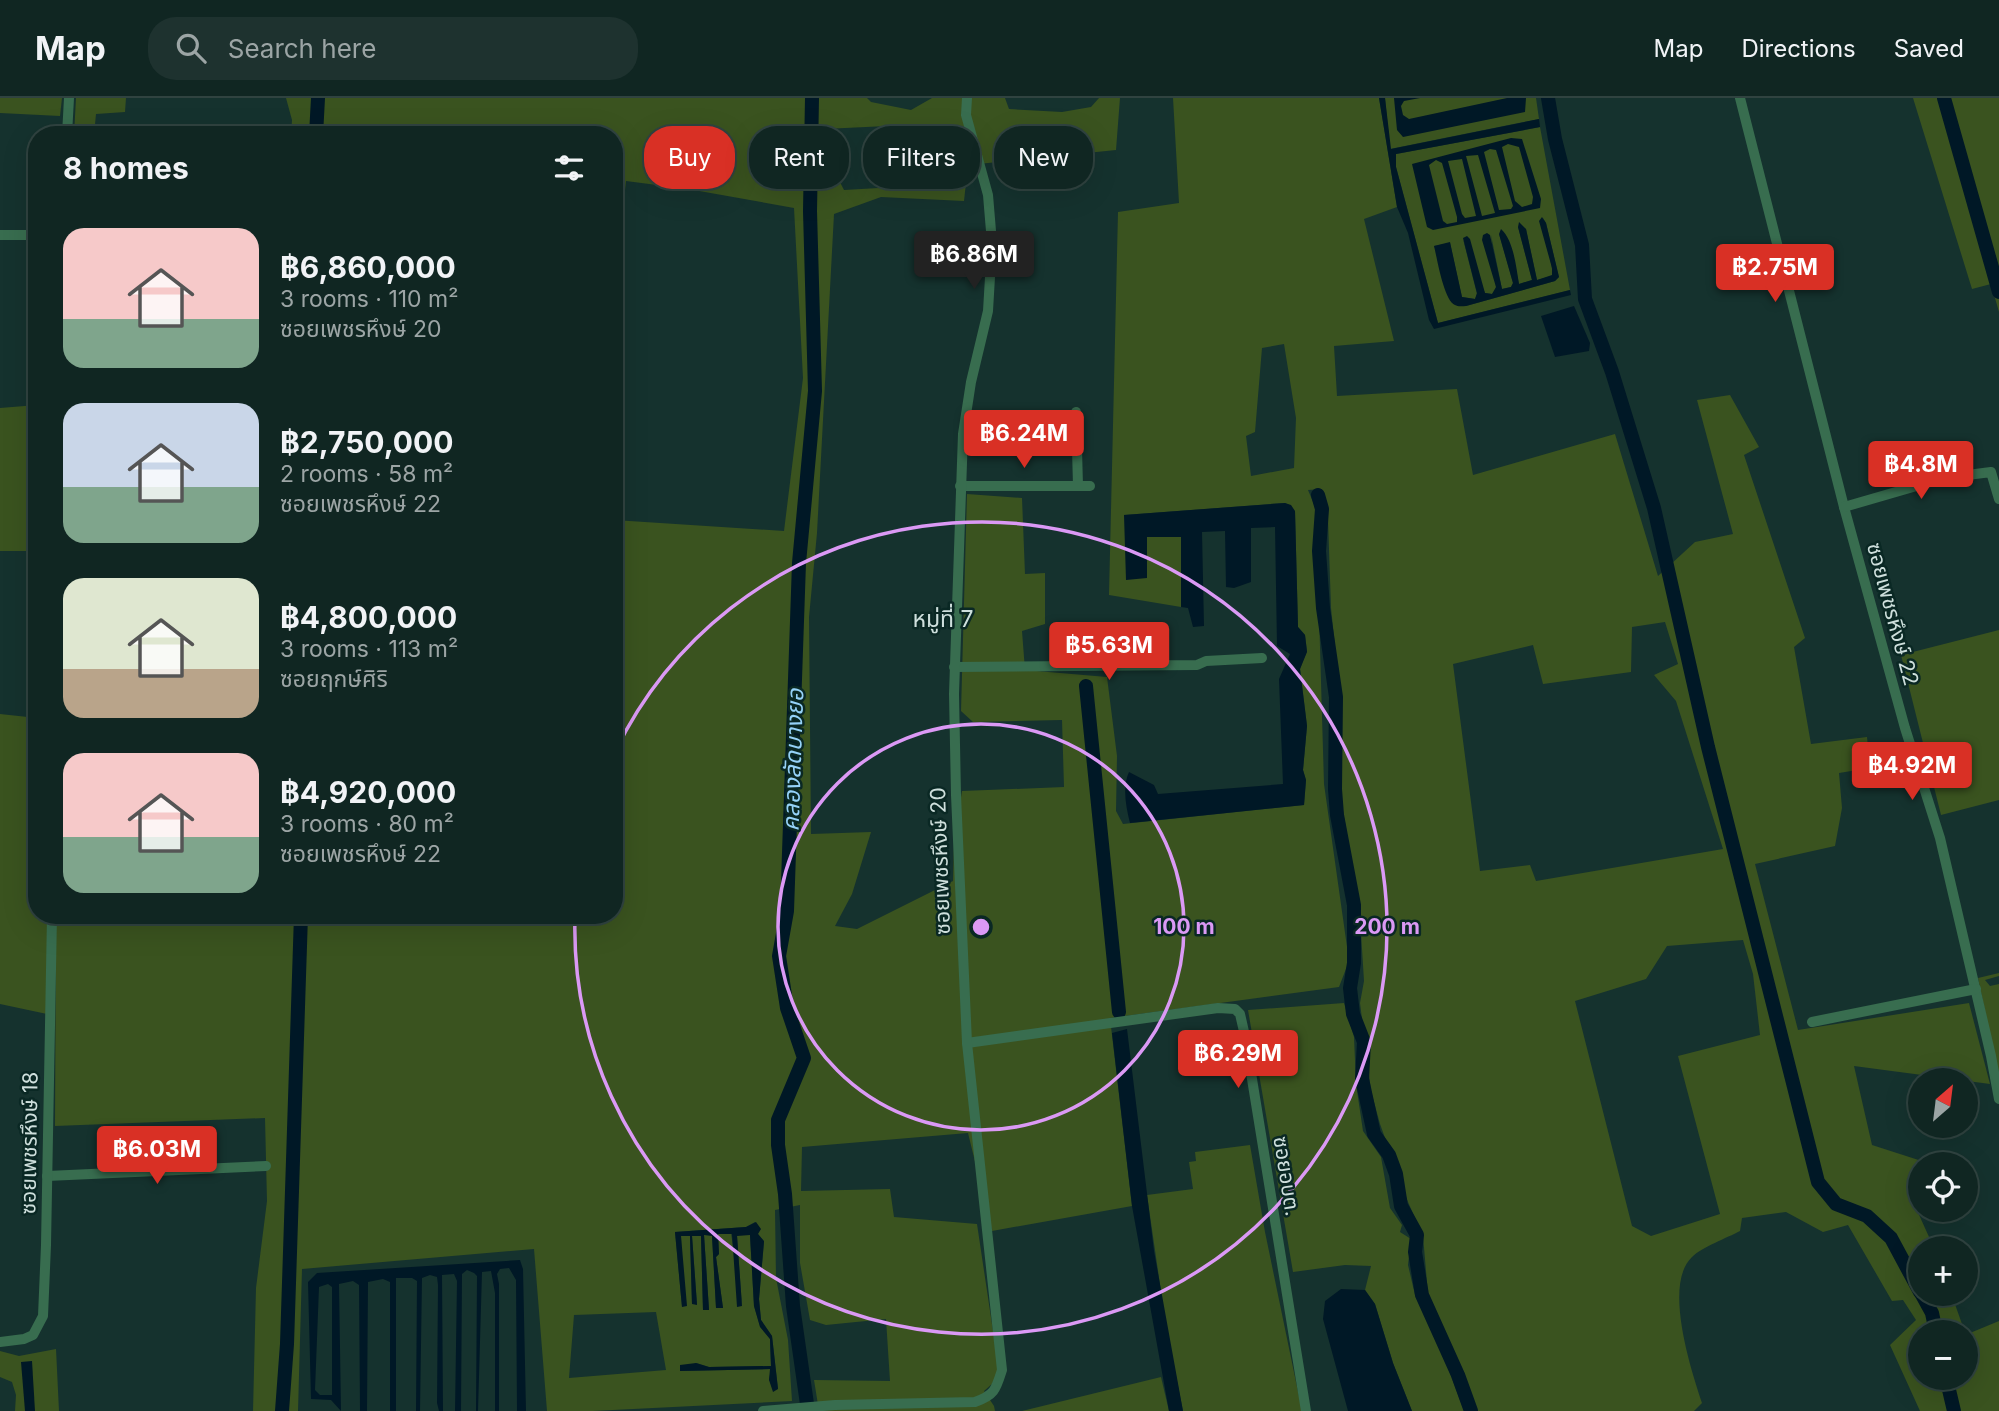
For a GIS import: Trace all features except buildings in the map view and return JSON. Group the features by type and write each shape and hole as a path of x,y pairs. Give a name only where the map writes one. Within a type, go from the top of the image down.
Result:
{"street":[{"path":"67,126 69,98"},
{"name":"ซอยเพชรหึงษ์ 20","path":"763,1411 835,1405 975,1402 988,1398 997,1388 1002,1370 967,1043 956,785 954,667 960,486 965,420 988,312 990,277 988,195 966,115 967,98"},
{"name":"ซอยเพชรหึงษ์ 22","path":"1740,98 1844,507 1905,729 1940,838 1999,1099"},
{"path":"0,235 28,235"},
{"path":"1076,412 1078,486"},
{"path":"1844,507 1944,478 1991,472 1999,499"},
{"path":"960,486 1090,486"},
{"path":"954,667 1166,666 1262,658"},
{"name":"ซอยเพชรหึงษ์ 18","path":"0,1342 33,1335 43,1316 52,924"},
{"path":"1812,1022 1976,989"},
{"name":"ซอยอบต.","path":"967,1043 1218,1008 1229,1007 1240,1014 1306,1411"},
{"path":"47,1176 266,1166"}],"green space":[{"path":"0,98 62,98 60,116 0,113"},
{"path":"76,98 126,98 125,112 96,114 95,126 74,126"},
{"path":"286,98 867,98 871,102 911,110 932,98 1005,98 1009,109 1062,112 1091,107 1099,98 1120,98 1116,150 1093,152 1093,126 994,126 994,162 980,164 980,126 749,126 749,189 965,189 964,201 881,197 834,214 817,533 809,617 811,834 871,832 852,894 835,926 857,929 953,881 954,841 962,791 1064,787 1062,720 973,722 961,711 967,494 1022,498 1025,574 1045,573 1045,624 1022,631 1025,670 1107,677 1117,756 1116,811 1123,824 1304,805 1306,780 1303,770 1307,726 1300,669 1307,651 1305,635 1298,627 1295,512 1291,506 1285,503 1124,515 1147,537 1181,537 1181,607 1109,595 1118,212 1179,203 1173,98 1379,98 1397,207 1364,219 1394,341 1334,346 1337,396 1457,389 1473,475 1615,434 1658,576 1695,542 1733,534 1697,400 1730,395 1759,447 1744,455 1805,638 1794,647 1811,744 1867,737 1870,768 1839,773 1842,808 1835,846 1755,864 1798,1030 1969,1003 1990,1084 1978,1082 1978,1068 1908,1068 1908,1073 1854,1066 1872,1145 1908,1157 1908,1222 1922,1222 1929,1236 1908,1236 1908,1306 1956,1306 1961,1320 1916,1320 1903,1300 1892,1301 1848,1225 1823,1232 1786,1212 1742,1218 1740,1231 1696,1253 1684,1270 1680,1287 1682,1328 1702,1403 1694,1411 1474,1411 1428,1294 1423,1236 1380,1124 1371,1091 1360,1003 1364,981 1359,901 1341,800 1341,703 1331,608 1328,520 1322,489 1308,490 1316,509 1324,784 1349,961 1339,987 1110,1018 1132,1206 992,1231 968,1133 802,1147 801,1191 890,1189 894,1217 977,1224 999,1371 992,1384 984,1391 995,1411 819,1411 814,1380 890,1381 886,1319 826,1325 810,1320 800,1263 800,1205 775,1210 776,1278 788,1340 792,1401 547,1411 534,1249 302,1269 298,1411 253,1411 256,1288 267,1201 265,1118 55,1126 56,924 623,924 623,521 784,531 803,378 794,208 688,189 735,189 735,126 644,126 644,183 626,181 623,209 623,126 292,126","holes":["1284,344 1296,418 1294,468 1251,476 1246,436 1255,432 1262,348","1665,622 1678,664 1654,675 1676,701 1723,849 1536,881 1530,865 1480,871 1453,664 1533,645 1543,684 1631,672 1632,627","1743,940 1753,974 1760,1035 1678,1056 1720,1214 1651,1236 1632,1226 1575,1001 1646,979 1667,946","755,1222 758,1234 764,1242 759,1299 761,1320 772,1336 778,1389 769,1380 771,1369 680,1371 696,1363 709,1367 771,1366 770,1339 760,1326 754,1306 750,1235 737,1235 742,1306 731,1233 718,1233 719,1254 716,1257 723,1308 716,1307 712,1235 704,1235 709,1309 703,1310 701,1235 692,1236 697,1304 692,1304 690,1236 681,1236 682,1307 675,1232 746,1227","656,1312 666,1370 569,1378 574,1315"]},
{"path":"1385,98 1536,98 1539,119 1390,149"},
{"path":"1913,98 1999,98 1999,312 1991,284 1972,289"},
{"path":"1540,127 1570,290 1438,323 1396,167 1396,154","holes":["1543,218 1559,277 1555,281 1466,306 1434,246 1450,243 1462,297 1475,299 1477,294 1463,239 1485,293 1492,294 1496,287 1491,235 1502,289 1511,287 1513,283 1499,234 1513,255 1519,284 1532,280 1518,227 1526,229 1537,280 1552,276"]},
{"path":"28,406 28,551 0,551 0,408"},
{"path":"1999,630 1999,800 1941,815 1901,655"},
{"path":"0,714 28,717 28,924 48,924 47,1014 0,1004"},
{"path":"1999,973 1999,976 1985,980 1990,986 1999,984 1999,1077 1978,978"},
{"path":"1344,1003 1354,1037 1356,1084 1363,1131 1381,1157 1390,1208 1402,1225 1400,1232 1411,1239 1408,1265 1415,1295 1443,1354 1464,1411 1412,1411 1393,1363 1375,1304 1365,1290 1371,1266 1345,1265 1293,1272 1248,1010"},
{"path":"1250,1145 1302,1411 1183,1411 1166,1326 1147,1195 1193,1189 1189,1162 1196,1161 1195,1152"},
{"path":"1999,1321 1999,1411 1920,1411 1910,1390 1978,1390 1978,1330"},
{"path":"1908,1328 1908,1385 1890,1345"},
{"path":"56,1349 59,1411 15,1411 16,1395 12,1382 0,1377 0,1351 19,1356"},
{"path":"1161,1377 1169,1411 1022,1411"}],"water":[{"path":"1379,98 1385,98 1391,149 1539,119 1540,127 1396,154 1396,167 1438,323 1570,290 1571,295 1434,329 1429,320 1408,233 1397,207"},
{"path":"1394,98 1420,98 1404,101 1401,106 1403,115 1409,119 1507,98 1526,98 1525,112 1403,137 1397,130"},
{"path":"1511,138 1522,139 1541,199 1540,208 1433,230 1427,227 1412,164","holes":["1508,144 1519,147 1533,197 1532,204 1522,207 1515,201 1502,147","1496,150 1513,206 1511,209 1499,210 1484,152","1478,155 1495,213 1482,216 1466,156","1462,159 1476,216 1465,218 1448,161","1436,160 1442,163 1457,217 1457,222 1447,224 1443,221 1429,165"]},
{"path":"1542,217 1546,223 1559,277 1555,281 1466,306 1451,302 1444,288 1434,246 1450,242 1462,297 1475,299 1477,293 1463,238 1467,236 1470,239 1485,293 1492,294 1496,287 1482,240 1487,233 1490,235 1502,289 1511,287 1513,283 1499,234 1501,229 1512,247 1519,284 1532,280 1519,222 1526,229 1537,280 1552,275 1539,221"},
{"path":"1574,306 1590,343 1589,351 1555,357 1541,316"},
{"path":"1285,503 1291,505 1295,511 1298,627 1305,635 1307,652 1300,669 1307,726 1303,770 1306,780 1304,805 1130,823 1125,791 1129,772 1154,785 1158,794 1283,784 1279,679 1290,654 1277,646 1275,527 1251,528 1251,582 1234,588 1226,587 1225,531 1202,532 1204,626 1193,627 1188,608 1181,607 1181,537 1147,537 1147,578 1126,580 1124,515"},
{"path":"1127,1029 1154,1251 1183,1411 1169,1411 1132,1206 1112,1033"},
{"path":"756,1222 761,1229 758,1234 764,1241 759,1299 761,1320 772,1336 778,1389 773,1392 769,1380 770,1369 680,1371 680,1365 696,1363 709,1367 771,1366 770,1339 760,1327 754,1306 750,1235 737,1236 742,1306 737,1307 732,1234 718,1234 719,1254 716,1257 723,1308 716,1308 712,1236 704,1235 709,1310 703,1310 701,1236 692,1236 697,1305 692,1304 690,1236 681,1236 687,1306 682,1307 675,1232 746,1227"},
{"path":"520,1260 523,1269 526,1411 517,1411 516,1280 509,1268 500,1269 497,1274 499,1411 495,1411 495,1293 491,1271 482,1272 478,1411 477,1276 474,1273 467,1270 462,1274 461,1411 455,1411 457,1281 454,1274 442,1275 443,1411 439,1411 437,1403 437,1277 430,1275 422,1278 420,1411 416,1411 417,1281 412,1278 396,1278 396,1411 390,1411 390,1282 383,1279 368,1282 367,1411 360,1411 359,1285 353,1281 339,1284 341,1411 331,1400 311,1399 308,1282 317,1273","holes":["328,1284 332,1287 332,1395 320,1395 315,1390 319,1287"]},
{"path":"1341,1289 1365,1290 1375,1304 1393,1363 1412,1411 1348,1411 1323,1319 1325,1301"},
{"path":"32,1361 35,1411 25,1411 21,1362"}],"waterway":[{"path":"316,126 318,98"},
{"name":"คลองลัดบางยอ","path":"808,1411 793,1306 778,1120 804,1058 787,1008 779,956 787,911 799,563 815,391 810,211 812,98"},
{"path":"1548,98 1555,139 1582,245 1585,299 1612,372 1654,508 1708,747 1818,1182 1836,1204 1867,1216 1891,1238 1908,1270"},
{"path":"1944,98 1999,292"},
{"path":"1318,495 1322,509 1319,551 1323,608 1336,697 1335,789 1337,815 1354,905 1354,963 1350,988 1353,1014 1364,1042 1362,1079 1374,1134 1389,1155 1396,1174 1401,1206 1417,1235 1415,1252 1422,1295 1471,1411"},
{"path":"1086,686 1119,1012"},
{"path":"282,1411 287,1344 301,924"},
{"path":"1928,1306 1933,1320"},
{"path":"1949,1390 1954,1411"}],"district":[{"name":"หมู่ที่ 7","path":"943,619"}]}
